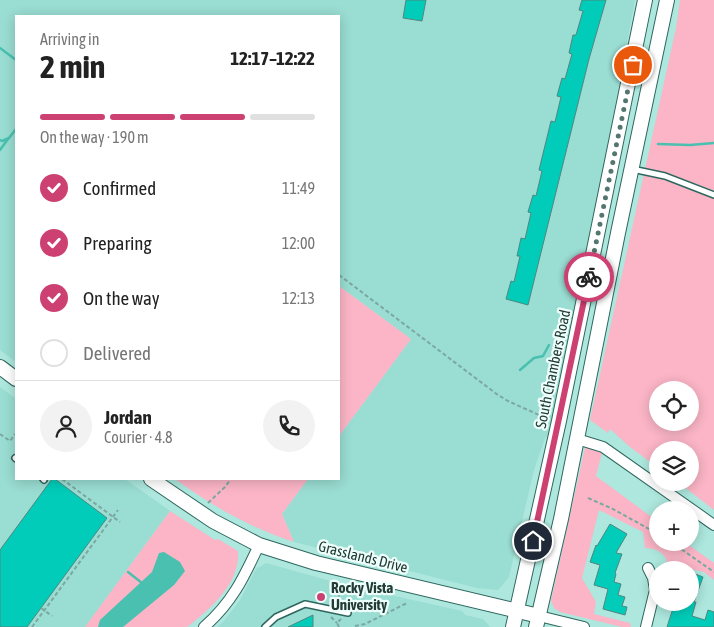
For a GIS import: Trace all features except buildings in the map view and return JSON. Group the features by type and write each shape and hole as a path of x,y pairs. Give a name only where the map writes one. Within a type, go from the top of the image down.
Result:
{"main road":[{"name":"South Chambers Road","path":"513,627 560,421 645,0"},
{"path":"538,622 561,520 631,168 667,0"},
{"path":"575,346 577,375 569,412 568,429 577,439"},
{"path":"0,367 15,378"},
{"name":"Grasslands Drive","path":"152,480 200,513 259,544 316,563 517,611 538,622"}],"street":[{"path":"577,439 603,447 714,525"},
{"path":"204,627 234,595 259,544"},
{"path":"646,627 655,590 655,584 648,568"},
{"name":"Grasslands Drive","path":"538,622 584,627"}],"lane":[{"path":"631,168 665,176 714,195"},
{"path":"265,627 276,617 305,604 348,613"}],"path":[{"path":"340,276 498,396 546,418 560,421"},
{"path":"0,434 10,441 15,434"},
{"path":"63,480 120,522"},
{"path":"200,513 211,498 225,487 230,480"},
{"path":"588,498 613,509 649,529"},
{"path":"32,627 118,510"},
{"path":"104,522 108,524"},
{"path":"684,551 714,572"},
{"path":"340,588 338,600 340,603"},
{"path":"355,626 365,624 407,603"},
{"path":"41,608 52,616"},
{"path":"331,617 339,627"},
{"path":"337,623 341,619"}],"shaded area":[{"path":"0,0 635,0 598,198 549,435 545,438 534,470 509,577 498,590 477,588 294,542 282,514 307,480 340,480 340,435 411,339 340,287 340,15 15,15 15,361 0,350"},
{"path":"680,0 714,0 714,510 689,491 699,491 699,441 649,441 649,461 610,429 608,433 590,420 676,28"},
{"path":"340,287 411,339 340,435"},
{"path":"0,387 15,398 15,480 126,480 170,511 85,627 0,627"},
{"path":"586,443 600,448 602,453 596,476 649,515 649,548 645,548 643,532 599,510 582,578 596,602 594,614 630,623 631,627 622,627 560,612 554,608 551,601"},
{"path":"176,480 307,480 282,514 294,542 262,530 203,498"},
{"path":"170,511 215,540 218,539 238,551 235,574 222,594 214,604 187,627 85,627"},
{"path":"658,551 697,551 714,563 714,580 704,572 699,571 699,561 667,561"},
{"path":"164,552 180,562 185,571 174,585 123,627 98,627 100,620 152,572 159,553"},
{"name":"Rocky Vista University","path":"266,563 341,584 462,611 465,615 483,619 490,627 217,627 240,600 256,569"}],"waterway":[{"path":"0,48 15,59"},
{"path":"0,140 9,138 15,130"},
{"path":"0,150 8,139"},
{"path":"658,144 690,145 714,143"},
{"path":"520,370 534,358 543,356 549,345"},
{"path":"128,572 142,583"}],"way so far":[{"path":"589,277 633,65"}],"place":[{"name":"Rocky Vista University","path":"321,597"}],"route":[{"path":"533,541 560,421 589,277"}]}
